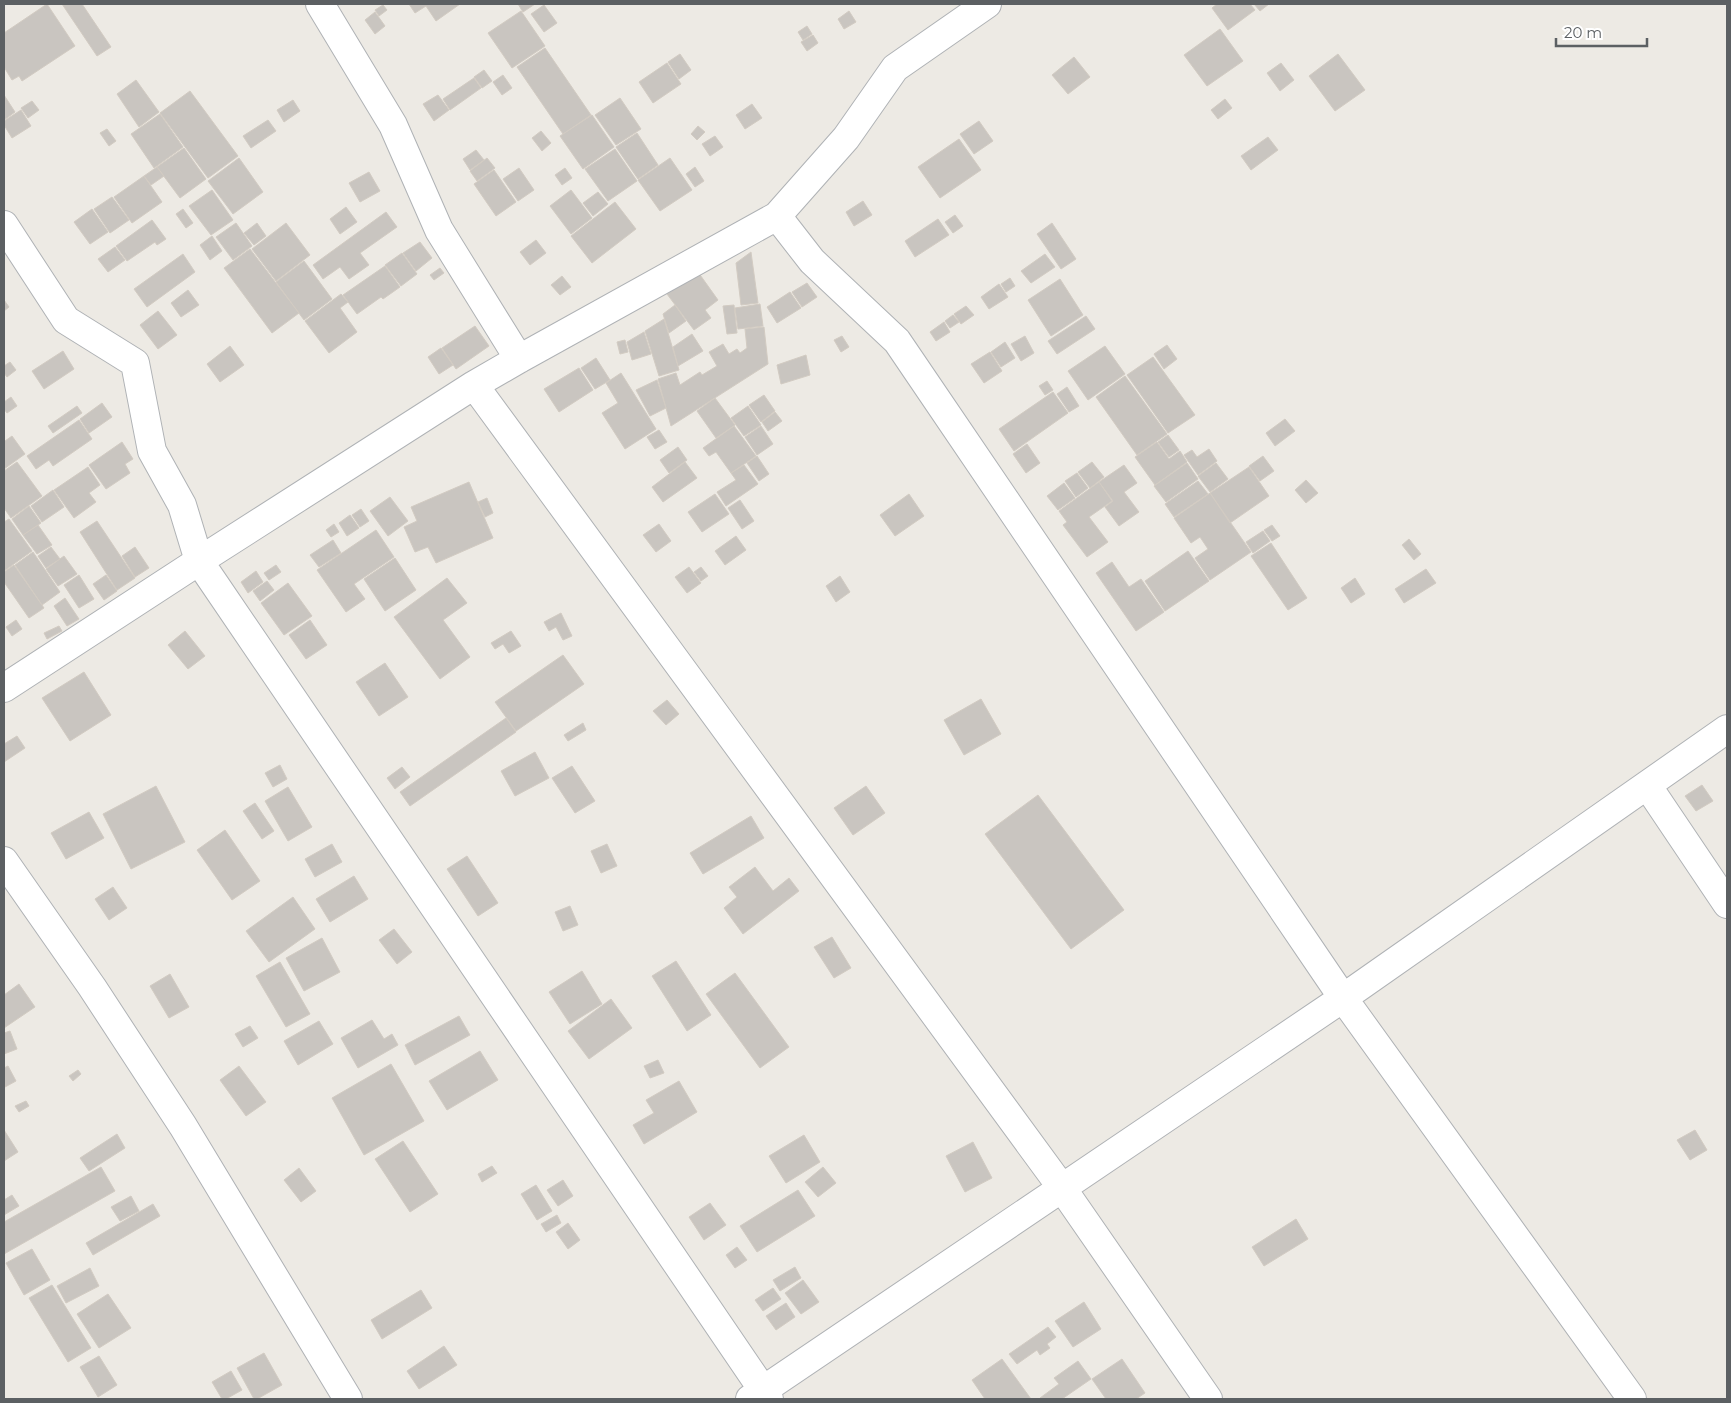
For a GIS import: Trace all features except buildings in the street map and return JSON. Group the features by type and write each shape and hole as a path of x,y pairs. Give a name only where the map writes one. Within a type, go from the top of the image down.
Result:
{"street":[{"path":"320,4 393,125 439,230 519,359"},
{"path":"4,688 198,561 474,386 519,359 777,216 846,138 895,68 987,4"},
{"path":"777,216 812,260 897,341 1343,998 1632,1399"},
{"path":"4,226 66,320 135,363 152,451 182,505 198,561 761,1396 1062,1188 1343,998 1727,729"},
{"path":"474,386 1062,1188 1208,1399"},
{"path":"1647,785 1727,904"},
{"path":"4,861 92,986 183,1126 348,1399"}]}
